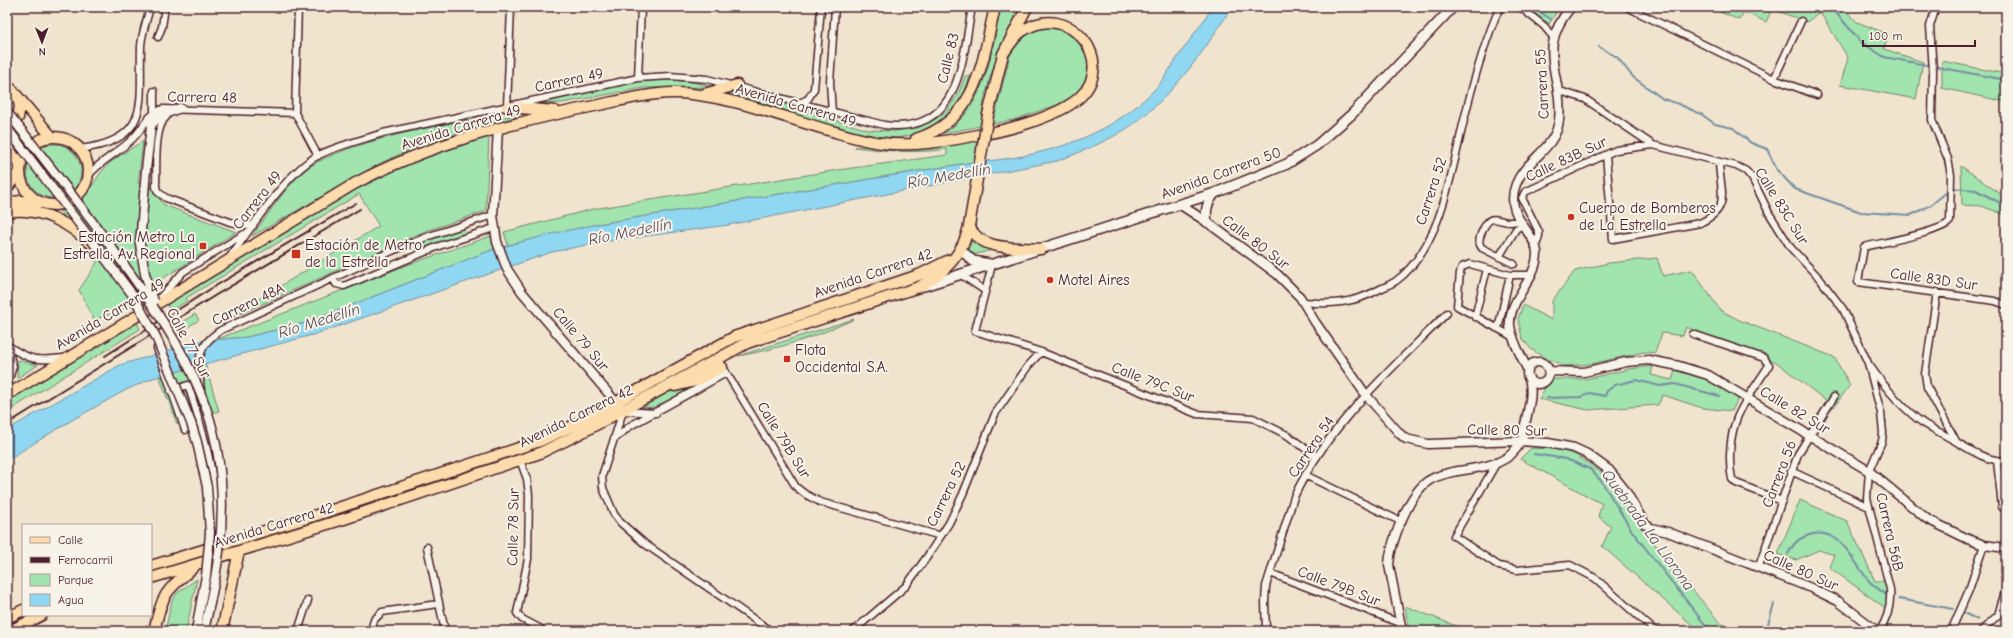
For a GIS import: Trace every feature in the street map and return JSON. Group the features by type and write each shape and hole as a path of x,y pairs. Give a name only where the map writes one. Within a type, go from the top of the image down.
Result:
{"main road":[{"path":"882,143 912,140 929,135 944,126 956,115 976,84 995,7"},
{"path":"961,250 969,226 988,115 1003,54 1027,7"},
{"name":"Avenida Carrera 50","path":"919,288 1215,193 1273,171 1296,159 1317,145 1368,99 1453,7"},
{"path":"882,143 909,144 976,136 996,132 1028,122 1072,103 1082,95 1089,84 1092,75 1091,52 1086,41 1080,34 1061,22 1037,24 1024,30 1016,37 1003,54"},
{"path":"7,84 52,137"},
{"path":"701,95 737,85"},
{"name":"Avenida Carrera 49","path":"7,395 64,358 156,308 226,261 345,189 387,166 433,148 498,128 563,112 675,92 701,95 882,143"},
{"path":"7,127 18,118 20,106 18,98"},
{"path":"507,107 563,112"},
{"path":"7,188 19,169 27,149 34,143 52,137 62,138 72,142 80,149 87,164 88,176 80,192 63,204 52,205 21,201 7,203"},
{"path":"7,146 19,169 21,182 26,191 31,197 42,203"},
{"path":"1207,222 1207,205 1215,193"},
{"path":"7,212 27,210 54,218 69,225 99,250"},
{"path":"969,226 976,237 990,244 1041,248"},
{"name":"Avenida Carrera 50","path":"961,250 973,261 992,264"},
{"name":"Avenida Carrera 42","path":"152,578 344,519 520,460 558,445 704,366 722,366 761,338 919,288 941,274 961,250"},
{"name":"Avenida Carrera 42","path":"152,566 325,513 525,446 579,423 663,375 745,333 919,275 940,266 961,250"},
{"path":"663,375 704,366"},
{"path":"662,389 696,381 722,366"},
{"path":"222,631 239,551"},
{"path":"154,631 164,596 174,584 198,564"},
{"path":"7,618 22,610"},
{"path":"10,631 40,616"}],"street":[{"path":"80,149 99,146 113,141 130,126 139,112 141,104 141,44 150,7"},
{"path":"158,37 162,27 165,7"},
{"path":"298,7 295,113 318,156"},
{"path":"507,107 511,7"},
{"path":"638,78 641,7"},
{"path":"798,103 808,99 814,89 821,7"},
{"path":"832,113 830,82 835,7"},
{"name":"Calle 83","path":"918,123 939,112 947,104 953,92 962,64 972,7"},
{"name":"Carrera 52","path":"1304,302 1332,304 1344,303 1374,292 1396,281 1423,251 1443,207 1484,44 1500,7"},
{"path":"1520,7 1544,26 1554,38"},
{"name":"Carrera 55","path":"1536,246 1520,223 1514,198 1515,186 1520,177 1543,152 1555,136 1560,119 1558,90 1552,58 1554,38 1561,21 1571,7"},
{"path":"1627,7 1774,79 1817,96"},
{"name":"Calle 83D Sur","path":"1936,7 1930,26 1933,70 1932,120 1948,159 1951,175 1950,221 1947,225 1933,231 1864,247 1858,282 1995,300 2006,305"},
{"path":"1774,79 1801,20"},
{"name":"Carrera 49","path":"226,261 278,192 296,172 318,156 353,142 383,133 638,78 686,76 707,78 737,85 832,113 896,127 918,123"},
{"name":"Calle 83C Sur","path":"1558,90 1585,99 1652,145 1736,166 1746,171 1752,178 1769,213 1791,248 1833,295 1843,309 1850,324"},
{"path":"154,91 154,112"},
{"path":"156,308 145,274 141,252 140,228 146,170 152,126 154,122 161,116 180,108"},
{"path":"180,108 167,116 160,124 156,187 158,192 166,198 217,217 235,223 253,226"},
{"name":"Carrera 48","path":"88,176 100,163 131,140 148,117 154,112 162,109 180,108 295,113"},
{"name":"Calle 77 Sur","path":"7,112 156,308 181,351 202,398 218,456 222,502 220,550 204,631"},
{"name":"Calle 77 Sur","path":"7,127 132,294 147,318 197,442 207,488 210,533 206,576 196,631"},
{"name":"Calle 79 Sur","path":"498,128 493,215 497,242 507,269 514,280 623,411"},
{"name":"Calle 83B Sur","path":"1536,246 1539,232 1522,198 1523,195 1622,148 1652,145"},
{"path":"1606,155 1613,239 1700,223 1712,218 1719,211 1722,203 1719,162"},
{"name":"Calle 80 Sur","path":"1179,204 1207,222 1239,250 1277,274 1304,302 1315,322 1366,395 1406,439 1418,442 1521,441 1561,445 1587,454 1609,470 1618,480 1645,524 1651,528 1668,532 1759,566 1838,601 1878,631"},
{"name":"Carrera 48A","path":"202,398 199,360 200,352 206,342 221,330 405,245 493,215"},
{"path":"1514,264 1482,248 1479,244 1486,223 1489,219 1495,218 1503,222 1520,223"},
{"path":"1499,257 1520,223"},
{"path":"465,224 468,229 469,236"},
{"path":"156,308 172,282 183,272 235,240 253,226"},
{"path":"333,278 336,284 344,286 399,262 494,228"},
{"path":"1401,627 1389,561 1392,547 1414,495 1429,481 1452,472 1484,468 1496,464 1514,451 1521,441 1531,396 1528,375 1519,350 1512,337 1510,327 1512,311 1536,261 1536,246"},
{"path":"960,274 984,290 992,264"},
{"path":"1512,337 1457,306 1460,272 1462,268 1470,264 1510,275 1531,274"},
{"path":"1475,316 1487,269"},
{"path":"1496,328 1499,325 1510,275"},
{"name":"Calle 79C Sur","path":"984,290 975,331 1040,352 1198,414 1253,418 1287,435 1317,457"},
{"path":"1937,292 1925,374 1927,387 1956,442"},
{"name":"Carrera 54","path":"1266,631 1266,586 1294,497 1306,475 1317,457 1354,407 1447,313"},
{"name":"Carrera 56B","path":"1850,324 1868,363 1881,412 1883,433 1882,441 1869,471 1867,486 1869,507 1890,589 1890,600 1886,620 1878,631"},
{"path":"1693,334 1764,358 1768,362 1769,365 1738,417 1735,426 1731,453 1732,480 1782,501"},
{"path":"7,345 27,358 43,360 64,358"},
{"path":"7,345 13,361 12,371 7,386"},
{"path":"157,348 185,430"},
{"path":"1519,350 1545,365 1548,371 1548,377 1531,396"},
{"name":"Carrera 52","path":"853,631 906,586 941,536 963,494 995,414 1028,366 1040,352"},
{"name":"Calle 82 Sur","path":"1548,371 1584,372 1626,362 1649,360 1679,366 1708,375 1749,398 1869,471 1927,519 1984,545 2006,548"},
{"path":"1528,375 1531,365 1538,362"},
{"path":"1868,363 1878,377 1914,416 1982,457 1997,461 2006,461"},
{"path":"7,366 12,371"},
{"path":"615,440 625,429 656,413 722,366"},
{"name":"Calle 79B Sur","path":"722,366 796,487 805,494 820,502 941,536"},
{"path":"1528,375 1534,383 1544,382"},
{"name":"Calle 77 Sur","path":"171,391 188,385 207,444 212,471 216,514 216,546"},
{"name":"Carrera 56","path":"1759,566 1798,454 1834,397"},
{"path":"656,413 623,411 615,440 602,476 609,506 621,523 645,544 771,631"},
{"name":"Calle 78 Sur","path":"520,460 530,494 528,559 517,613 522,619 541,629"},
{"path":"1997,461 2002,507"},
{"path":"1496,464 1454,536 1499,566 1517,570 1570,565 1596,578 1655,631"},
{"path":"1791,471 1869,507"},
{"path":"1306,475 1402,522"},
{"path":"1951,631 1969,590 1984,545"},
{"path":"427,548 445,631"},
{"name":"Calle 79B Sur","path":"1270,573 1401,627"},
{"path":"1981,631 1998,615 2006,588"},
{"path":"298,631 308,600"},
{"path":"371,631 374,620 382,612 438,604"}],"green space":[{"path":"1001,7 1023,7 1009,32 992,72 984,100 982,114 995,115 1010,55 1021,38 1033,30 1049,25 1074,34 1087,53 1087,78 1078,93 1057,105 1013,120 934,135 954,126 967,112 975,99 987,70"},
{"path":"1526,7 1547,7 1556,13 1549,24"},
{"path":"1708,7 1842,7 1857,22 1888,34 1884,49 1923,62 1916,99 1840,85 1848,58 1820,12 1807,22 1772,9 1766,22 1744,12 1739,20"},
{"path":"1942,61 2006,74 2006,102 1942,88"},
{"path":"965,76 970,76 963,96 948,116 933,127 921,133 897,138 868,136 727,96 738,89 819,116 869,130 894,131 918,128 944,114 958,95"},
{"path":"660,80 686,81 716,87 643,88 562,103 538,104 633,82"},
{"path":"519,116 423,144 383,162 252,236 282,195 303,172 335,154 382,138 431,127 476,119"},
{"path":"489,136 486,211 423,232 218,324 379,226 359,194 186,298 187,301 170,311 166,302 349,193 415,161"},
{"path":"978,138 974,162 598,224 508,245 504,232 593,209 838,170 947,155 947,149 935,151 901,151 855,147 904,146"},
{"path":"143,141 138,183 152,183 154,192 164,205 236,232 162,279 134,305 94,320 79,290 97,263 59,210 69,208 76,204 88,193 101,172 111,162"},
{"path":"49,144 59,144 69,148 77,156 81,166 81,176 77,186 69,194 59,198 49,198 39,194 31,186 27,176 27,166 31,156 39,148"},
{"path":"1961,166 2006,198 2006,215 1981,206 1962,205"},
{"path":"464,227 465,234 415,251 421,243"},
{"path":"491,236 494,249 309,322 247,337 215,340 407,265"},
{"path":"972,241 997,249 972,255 967,252"},
{"path":"1657,258 1663,276 1692,270 1720,310 1739,320 1834,357 1850,385 1834,407 1776,362 1686,327 1683,336 1662,333 1655,353 1644,352 1591,364 1565,366 1545,358 1531,349 1522,338 1518,319 1523,305 1552,320 1552,301 1575,271 1609,263"},
{"path":"195,314 199,320 181,331 177,325"},
{"path":"854,319 797,342 738,356"},
{"path":"136,320 140,329 7,412 7,401 65,363"},
{"path":"18,360 38,365 17,378"},
{"path":"205,364 219,411 177,424 159,376"},
{"path":"1653,366 1651,375 1672,380 1675,370 1708,380 1739,397 1732,411 1702,408 1663,395 1658,405 1588,410 1539,399 1550,379 1586,379 1629,369"},
{"path":"688,390 655,407 642,408 669,392"},
{"path":"1531,448 1559,449 1576,455 1602,473 1623,498 1641,527 1720,623 1739,631 1699,631 1602,546 1611,527 1598,516 1602,504 1520,459"},
{"path":"1800,500 1847,521 1875,581 1887,581 1888,610 1829,567 1834,555 1819,550 1796,560 1778,554"},
{"path":"197,579 186,631 165,631 172,601 177,593"},
{"path":"1405,606 1469,631 1409,631"}],"water":[{"name":"Río Medellín","path":"1213,7 1232,7 1199,56 1175,86 1161,100 1147,113 1123,131 1096,145 1057,161 728,225 602,242 552,252 316,334 153,378 126,390 72,420 7,460 7,430 120,365 200,341 247,337 309,322 494,249 555,233 598,224 974,162 1023,156 1071,143 1093,134 1115,122 1135,108 1153,91 1161,82"}],"waterway":[{"path":"1532,7 1551,19"},
{"path":"1831,7 1861,42 1884,57 2006,80"},
{"path":"1599,47 1617,57 1633,77 1663,99 1701,114 1715,124 1733,128 1751,143 1767,149 1777,170 1795,189 1861,212 1911,215 1931,205 1952,188 1976,190 2006,206"},
{"path":"1547,398 1582,397 1589,393 1605,396 1607,391 1615,385 1636,380 1660,386 1675,384 1719,396"},
{"name":"Quebrada La Llorona","path":"1534,454 1566,459 1590,469 1602,482 1632,531 1710,631"},
{"path":"1788,554 1795,543 1804,537 1813,534 1823,534 1832,537 1840,542 1846,549 1869,581 1888,596"},
{"path":"1899,599 1953,609"},
{"path":"1766,631 1774,604"},
{"path":"1964,613 1978,620"},
{"path":"1992,625 2002,631"}],"railway":[{"path":"105,356 212,288 356,203"},
{"path":"7,424 216,295 360,209"}],"place":[{"name":"Cuerpo de Bomberos de La Estrella","path":"1571,217"},
{"name":"Estación Metro La Estrella, Av. Regional","path":"203,246"},
{"name":"Estación de Metro de la Estrella","path":"296,254"},
{"name":"Motel Aires","path":"1050,280"},
{"name":"Flota Occidental S.A.","path":"787,359"}]}
